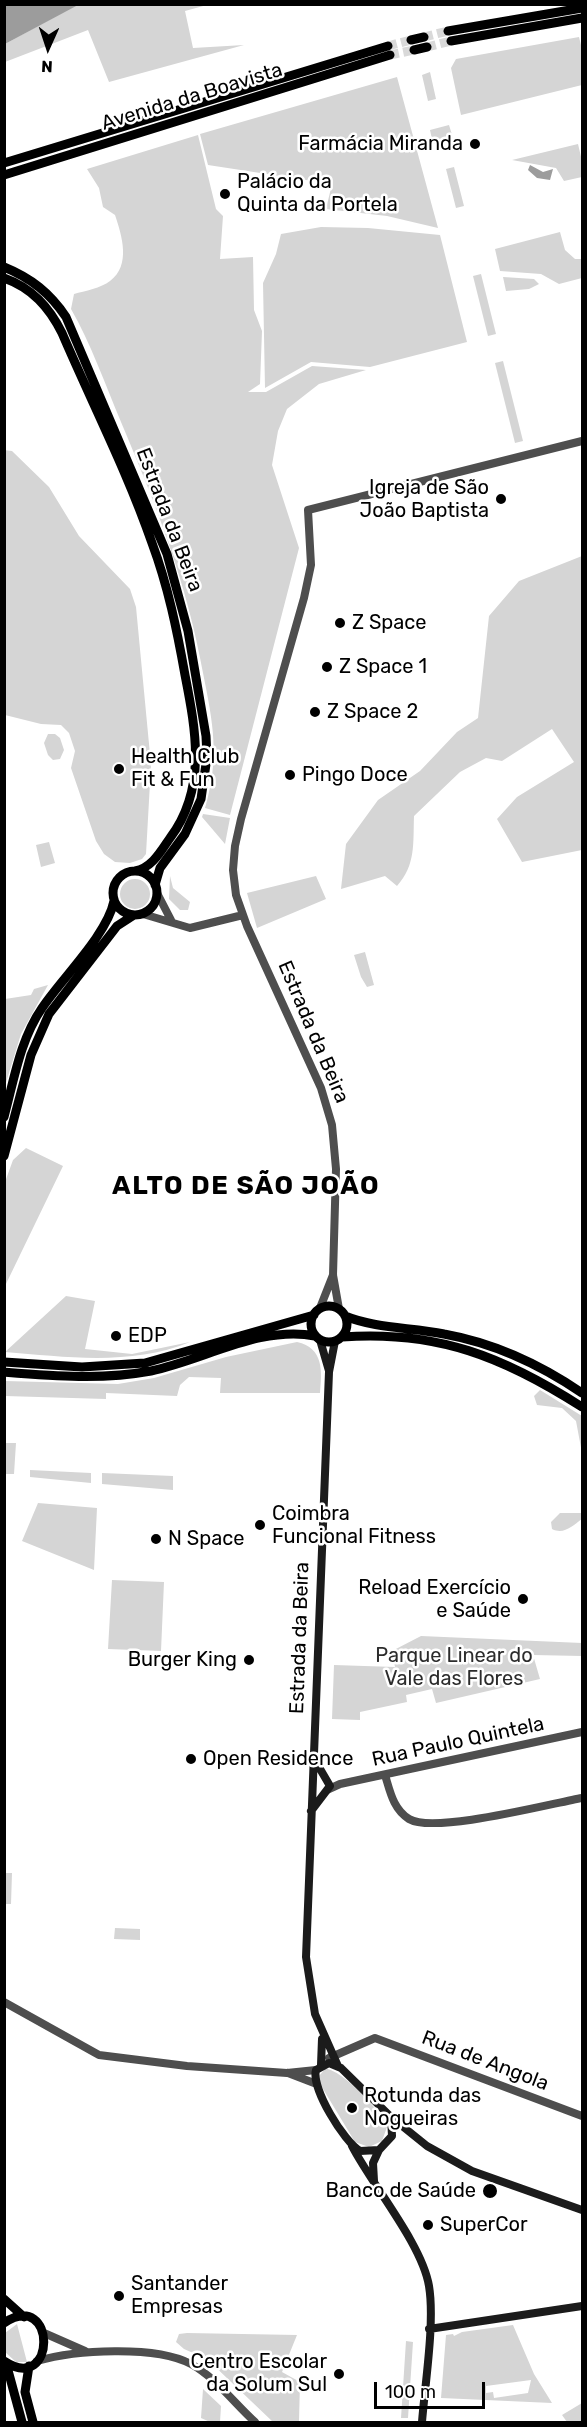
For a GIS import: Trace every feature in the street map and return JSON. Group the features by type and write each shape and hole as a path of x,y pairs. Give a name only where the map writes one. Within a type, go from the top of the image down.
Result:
{"main road":[{"path":"448,31 582,8"},
{"path":"451,41 582,18"},
{"path":"411,40 424,37"},
{"path":"414,50 427,47"},
{"name":"Avenida da Boavista","path":"4,163 389,51 4,175"},
{"name":"Estrada da Beira","path":"4,267 21,274 47,292 66,317 157,525 182,603 206,736 205,776 201,799 190,826 160,868 156,889"},
{"name":"Estrada da Beira","path":"4,278 22,286 44,303 63,333 152,542 171,604 196,736 195,777 186,809 174,833 152,862 135,871"},
{"path":"4,1117 27,1036 41,1009 108,920 114,901 114,888 119,877 135,871 150,878 156,889 150,909 117,926 49,1014 32,1055 4,1156"},
{"path":"114,901 126,913 139,914"},
{"path":"4,1362 82,1367 145,1363 317,1312 329,1306 368,1324 445,1334 481,1344 535,1365 582,1393"},
{"name":"Estrada da Beira","path":"317,1312 311,1326 318,1338 329,1372"},
{"name":"Estrada da Beira","path":"339,2067 322,2035 312,2003 306,1957 329,1372 339,1339 347,1327 342,1312"},
{"path":"4,1372 91,1377 122,1375 181,1363 275,1335 297,1332 318,1338 339,1339 367,1335 407,1338 481,1354 516,1367 582,1407"},
{"name":"Estrada da Beira","path":"315,1761 326,1785"},
{"path":"312,1785 318,1776 326,1785"},
{"path":"312,1785 326,1785"},
{"path":"310,1812 326,1785"},
{"name":"Estrada da Beira","path":"320,2066 322,2035"},
{"path":"422,2422 429,2329 429,2286 423,2265 374,2181 364,2171 352,2146 314,2083 320,2066 339,2067 391,2117 446,2158 472,2171 582,2210"},
{"path":"391,2117 392,2136"},
{"path":"374,2181 373,2163 379,2150 392,2136 406,2134 417,2137"},
{"path":"352,2146 370,2152 379,2150"},
{"path":"4,2299 24,2317 38,2324 44,2333 46,2345 33,2364 25,2391 33,2422"},
{"path":"429,2329 582,2306"},
{"path":"4,2323 24,2317"},
{"path":"5,2362 13,2366 33,2364"},
{"path":"5,2362 22,2422"}],"street":[{"name":"Estrada da Beira","path":"333,1275 336,1168 332,1125 321,1088 243,915 234,883 235,846 304,598 311,565 308,510 582,441"},
{"path":"156,889 172,922"},
{"path":"139,914 190,928 243,915"},
{"path":"317,1312 333,1275"},
{"path":"333,1275 342,1312"},
{"name":"Rua Paulo Quintela","path":"326,1785 385,1775 582,1732"},
{"path":"385,1775 395,1805 411,1820 426,1824 582,1798"},
{"path":"4,2002 99,2055 160,2064 287,2073 320,2066 332,2055 344,2050"},
{"path":"322,2035 334,2047 344,2050"},
{"name":"Rua de Angola","path":"344,2050 375,2038 582,2116"},
{"path":"339,2067 344,2050"},
{"path":"287,2073 314,2083"},
{"path":"44,2333 87,2352"},
{"path":"33,2364 87,2352 168,2355 193,2365 255,2422"}],"green space":[{"path":"78,4 207,5 185,11 193,48 244,45 109,82 88,30 5,62 5,44"},
{"path":"579,37 582,49 582,85 461,115 451,68 456,59"},
{"path":"430,72 436,99 428,101 422,75"},
{"path":"397,77 438,228 387,216 326,209 332,184 208,165 200,134"},
{"path":"449,125 453,138 433,144 430,130"},
{"path":"198,135 216,209 223,216 220,259 253,257 254,310 262,331 260,384 248,392 266,392 312,366 366,370 319,384 287,409 278,431 272,465 299,548 230,815 205,808 210,790 214,756 212,724 196,640 179,576 134,453 91,350 71,309 74,294 110,281 117,274 123,259 122,241 115,215 103,207 99,188 87,169"},
{"path":"578,144 582,161 582,177 564,181 556,168 512,160"},
{"path":"454,167 464,206 456,208 446,169"},
{"path":"321,227 368,228 440,235 467,342 370,367 311,362 265,388 263,283 276,254 281,234"},
{"path":"560,232 565,250 575,259 582,259 582,278 559,284 541,274 500,271 495,249"},
{"path":"481,274 496,334 488,336 473,276"},
{"path":"503,277 534,279 539,284 529,289 506,291"},
{"path":"503,361 523,441 515,443 495,363"},
{"path":"4,450 12,451 49,487 79,536 130,589 136,607 151,765 146,854 142,859 130,863 115,862 104,854 96,841 71,768 75,751 69,733 61,725 41,724 5,715"},
{"path":"582,556 582,850 522,862 497,819 517,797 574,762 552,729 502,761 486,758 460,772 414,816 410,862 408,870 397,886 385,876 341,889 346,844 378,800 420,771 457,732 478,718 489,616 519,581"},
{"path":"48,734 55,734 60,738 64,750 60,759 53,760 48,755 44,743"},
{"path":"203,814 230,818 225,844 202,817"},
{"path":"49,842 55,863 41,867 36,845"},
{"path":"170,876 173,888 190,902 188,910 180,910 169,899"},
{"path":"316,876 326,899 257,928 247,893"},
{"path":"135,879 146,883 150,894 146,905 135,909 124,905 120,894 124,883"},
{"path":"365,952 374,985 367,987 354,955"},
{"path":"48,985 21,1034 5,1086 5,999 31,995 34,989"},
{"path":"26,1148 63,1166 5,1286 5,1182 13,1160"},
{"path":"66,1296 95,1301 85,1349 132,1354 190,1342 168,1350 122,1357 75,1357 5,1352"},
{"path":"297,1342 306,1345 317,1355 321,1369 320,1393 220,1393 221,1378 189,1377 180,1385 177,1396 106,1393 106,1399 5,1396 5,1381 118,1384 154,1378 226,1357"},
{"path":"540,1390 582,1416 582,1453 576,1421 562,1408 537,1405 534,1396"},
{"path":"4,1443 16,1443 14,1474 5,1474"},
{"path":"30,1470 91,1473 91,1483 30,1477"},
{"path":"102,1473 173,1476 173,1490 102,1484"},
{"path":"38,1503 97,1508 94,1570 22,1541"},
{"path":"560,1513 582,1513 582,1519 568,1529 556,1531 552,1529 551,1522"},
{"path":"112,1580 164,1582 161,1651 108,1649"},
{"name":"Parque Linear do Vale das Flores","path":"421,1636 582,1643 582,1656 533,1655 540,1679 436,1703 432,1689 406,1695 407,1702 360,1712 360,1720 332,1719 334,1665 395,1667 392,1651"},
{"path":"5,1873 12,1873 11,1904 5,1904"},
{"path":"115,1928 140,1929 140,1940 114,1939"},
{"path":"325,2069 340,2075 378,2111 387,2127 382,2141 369,2147 355,2142 320,2084 319,2076"},
{"path":"17,2324 27,2362 16,2362 5,2352 5,2333"},
{"path":"513,2325 534,2374 552,2403 441,2398 446,2335 453,2334 454,2336 462,2332","holes":["531,2380 528,2393 494,2398 493,2392 486,2393 486,2386"]},
{"path":"179,2334 297,2335 282,2372 300,2382 299,2421 273,2422 207,2359 184,2349 176,2342"},
{"path":"406,2341 413,2342 408,2418 401,2418"},
{"path":"203,2389 221,2406 220,2422 210,2422 201,2418"},
{"path":"582,2403 582,2422 567,2422 562,2415"}],"shaded area":[{"path":"5,4 78,4 78,5 5,44"},
{"path":"530,165 543,172 553,169 550,180 537,178 528,170"}],"tunnel":[{"path":"424,37 448,31"},
{"path":"388,46 411,40"},
{"path":"427,47 451,41"},
{"path":"390,55 414,50"}],"place":[{"name":"Farmácia Miranda","path":"475,144"},
{"name":"Palácio da Quinta da Portela","path":"225,194"},
{"name":"Igreja de São João Baptista","path":"501,499"},
{"name":"Z Space","path":"340,623"},
{"name":"Z Space 1","path":"327,667"},
{"name":"Z Space 2","path":"315,712"},
{"name":"Health Club Fit & Fun","path":"119,769"},
{"name":"Pingo Doce","path":"290,775"},
{"name":"EDP","path":"116,1336"},
{"name":"Coimbra Funcional Fitness","path":"260,1525"},
{"name":"N Space","path":"156,1539"},
{"name":"Reload Exercício e Saúde","path":"523,1599"},
{"name":"Burger King","path":"249,1660"},
{"name":"Open Residence","path":"191,1759"},
{"name":"Rotunda das Nogueiras","path":"352,2108"},
{"name":"Banco de Saúde","path":"490,2191"},
{"name":"SuperCor","path":"428,2225"},
{"name":"Santander Empresas","path":"119,2296"},
{"name":"Centro Escolar da Solum Sul","path":"339,2374"}],"district":[{"name":"ALTO DE SÃO JOÃO","path":"246,1186"}]}
